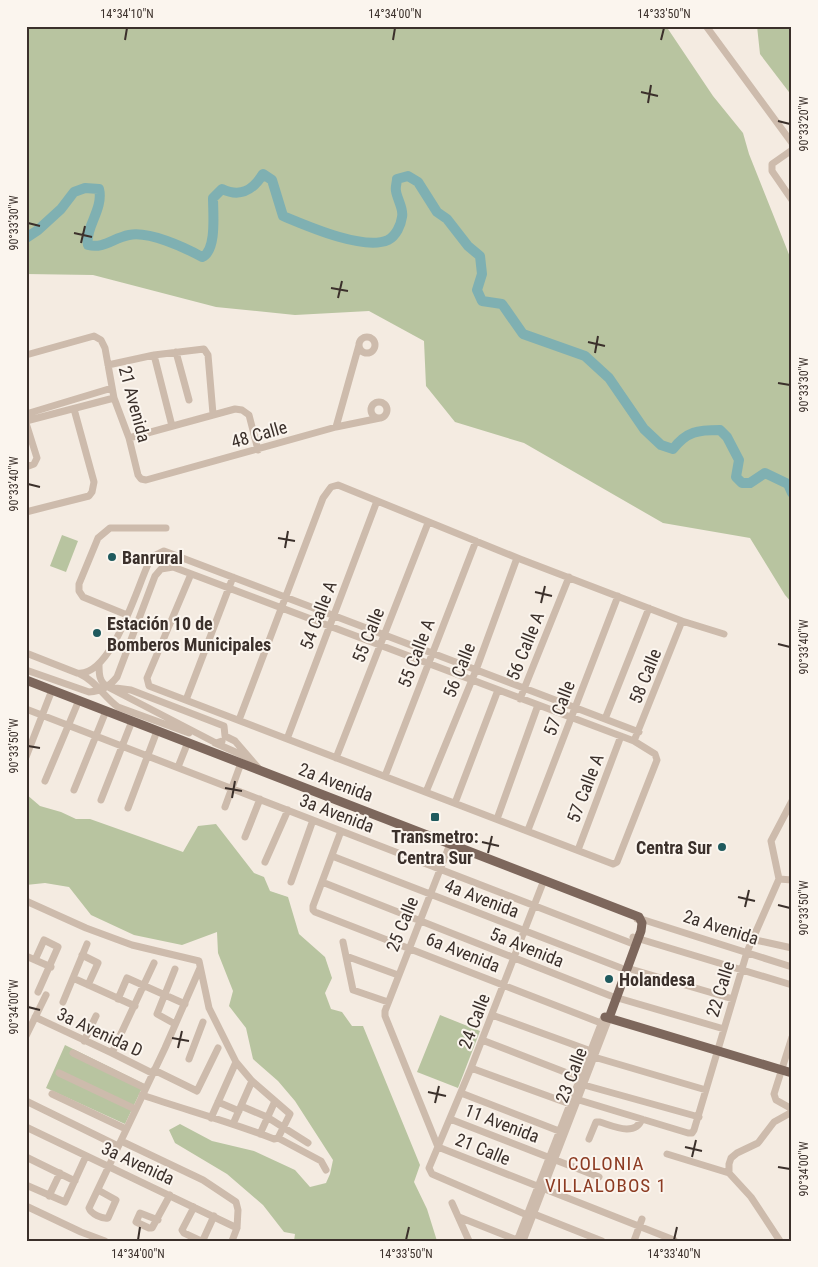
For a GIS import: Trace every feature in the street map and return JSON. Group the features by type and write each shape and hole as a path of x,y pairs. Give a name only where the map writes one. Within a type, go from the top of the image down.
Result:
{"main road":[{"name":"2a Avenida","path":"26,680 544,880 637,918"},
{"name":"23 Calle","path":"604,1019 642,927 637,918"},
{"name":"6a Avenida","path":"604,1019 792,1073"}],"street":[{"path":"706,26 792,144"},
{"path":"792,150 772,164 772,171 792,200"},
{"name":"21 Avenida","path":"26,355 94,336 101,340 105,348 114,398 129,438 138,475 146,480"},
{"path":"336,427 359,345"},
{"path":"108,365 154,354 204,349 208,355 213,414"},
{"path":"176,352 189,400"},
{"path":"154,354 172,426"},
{"path":"26,414 112,388"},
{"path":"26,467 34,464 37,454 26,422 114,398"},
{"path":"26,512 88,496 92,492 94,482 74,409"},
{"path":"129,438 235,409 242,410 250,415 258,450"},
{"name":"48 Calle","path":"146,480 336,427 380,418"},
{"path":"239,720 323,498 331,487 338,486 428,523 682,621 724,634"},
{"name":"54 Calle A","path":"287,738 377,501"},
{"name":"55 Calle","path":"336,758 428,523"},
{"path":"127,615 83,597 79,591 79,584 98,538 110,528 166,528"},
{"name":"55 Calle A","path":"384,776 476,541"},
{"path":"26,653 78,672 89,672 99,664 110,650 152,557 164,551 639,732"},
{"name":"56 Calle","path":"426,792 476,670 518,558"},
{"path":"103,689 117,677 154,576 161,569 173,567 621,736 657,756 617,862 615,864 149,686 147,678 191,574"},
{"path":"186,700 233,577"},
{"name":"56 Calle A","path":"520,698 568,577"},
{"name":"57 Calle","path":"528,830 618,596"},
{"path":"605,719 649,608"},
{"name":"58 Calle","path":"634,742 682,621"},
{"path":"118,634 130,641"},
{"path":"99,664 100,680 103,689 111,702 118,707 219,742"},
{"path":"26,670 89,692 103,689 131,690 224,726 225,736 235,741 260,770"},
{"path":"78,672 103,689 219,742 251,760"},
{"path":"26,757 52,690"},
{"name":"56 Calle A","path":"455,803 498,690"},
{"path":"45,781 70,726 79,700"},
{"path":"497,819 538,705"},
{"name":"3a Avenida","path":"26,708 534,905 635,941 792,985"},
{"path":"74,790 106,711"},
{"path":"101,800 132,721"},
{"path":"128,808 158,731"},
{"name":"57 Calle A","path":"578,850 621,736"},
{"path":"178,767 188,742"},
{"path":"225,807 241,763"},
{"path":"245,837 260,799"},
{"path":"792,801 771,841 779,879 792,880"},
{"path":"265,862 288,810"},
{"path":"291,882 313,820"},
{"path":"322,882 341,831"},
{"name":"25 Calle","path":"385,1016 398,975 450,844"},
{"name":"4a Avenida","path":"332,856 624,968 733,999"},
{"name":"22 Calle","path":"642,1119 692,1133 747,952 779,879"},
{"name":"24 Calle","path":"530,1215 432,1174 430,1168 472,1068 544,880"},
{"name":"6a Avenida","path":"322,882 313,910 503,986 604,1019"},
{"name":"5a Avenida","path":"322,882 613,997 724,1029"},
{"path":"26,901 95,932 132,945 199,961 209,1008 236,1062 252,1081 290,1114 278,1138"},
{"name":"2a Avenida","path":"637,918 792,967"},
{"path":"752,939 792,948"},
{"path":"35,960 44,940 57,945 58,950 38,992"},
{"path":"343,942 352,988 356,992 388,1002"},
{"path":"63,1002 87,944"},
{"path":"26,956 50,967"},
{"path":"82,956 98,963 88,985"},
{"path":"346,956 398,975"},
{"path":"112,1053 154,963"},
{"path":"98,1190 185,1004 200,966"},
{"path":"175,969 157,1014 175,1024"},
{"path":"73,978 135,1006"},
{"path":"118,998 127,978 185,1004"},
{"path":"26,1036 46,995"},
{"path":"492,1015 592,1054 706,1090"},
{"path":"84,1040 96,1016"},
{"name":"21 Calle","path":"385,1016 438,1147 540,1189 641,1222 674,1240"},
{"name":"3a Avenida D","path":"35,1018 194,1091 197,1091 218,1048"},
{"name":"23 Calle","path":"552,1159 570,1104 582,1082 604,1019"},
{"path":"189,1059 203,1022"},
{"path":"729,1173 731,1158 758,1143 774,1122 792,1110 774,1097 792,1037"},
{"path":"482,1040 582,1082 698,1117"},
{"path":"73,1053 144,1091 211,1118 274,1139 278,1138 322,1161 326,1170"},
{"path":"211,1118 236,1062"},
{"path":"472,1068 570,1104"},
{"path":"59,1073 135,1109"},
{"path":"233,1124 252,1081"},
{"name":"23 Calle","path":"523,1241 540,1189 579,1100 582,1082"},
{"path":"461,1093 560,1131"},
{"path":"52,1094 126,1129"},
{"path":"579,1100 642,1119 638,1125 626,1130 596,1122 589,1139"},
{"path":"26,1101 203,1180 236,1202 238,1210 237,1228 232,1241"},
{"path":"260,1134 275,1101"},
{"path":"218,1102 267,1117 308,1144"},
{"name":"11 Avenida","path":"450,1119 599,1177"},
{"name":"3a Avenida","path":"26,1127 237,1228"},
{"path":"667,1154 729,1173 751,1197 780,1241"},
{"path":"26,1186 64,1202 86,1156"},
{"path":"26,1166 28,1158 75,1181"},
{"path":"49,1196 60,1173"},
{"path":"158,1220 170,1195"},
{"path":"452,1203 469,1241"},
{"path":"26,1206 105,1241"},
{"path":"194,1206 182,1230 184,1233 201,1241 203,1240 214,1216"},
{"path":"530,1215 602,1241"},
{"name":"23 Calle","path":"517,1240 530,1215"},
{"path":"459,1216 517,1240"},
{"path":"634,1241 641,1222"}],"green space":[{"path":"26,26 666,26 713,96 743,133 749,154 792,262 792,603 785,595 750,538 663,523 524,443 455,422 426,386 424,341 369,311 295,315 216,307 93,275 26,274"},
{"path":"757,26 790,26 792,29 792,96 760,54"},
{"path":"62,535 78,541 66,572 50,566"},
{"path":"26,794 40,806 76,819 90,819 183,852 198,826 216,824 254,873 264,877 270,891 288,897 299,934 325,957 332,978 325,993 331,1009 342,1012 352,1026 363,1026 420,1165 414,1182 427,1209 437,1241 294,1241 295,1234 284,1232 263,1205 227,1174 175,1143 169,1130 180,1124 212,1141 254,1151 295,1170 310,1187 326,1183 333,1160 295,1101 278,1081 253,1059 246,1028 229,1006 233,991 218,953 217,932 182,945 134,935 91,915 69,887 45,883 26,885"},
{"path":"440,1015 480,1031 458,1088 417,1072"},
{"path":"65,1045 144,1084 125,1124 46,1088"}],"waterway":[{"path":"26,238 61,209 74,192 85,188 99,189 99,204 89,232 88,245 99,246 118,238 137,234 176,245 202,257 207,253 212,240 213,198 222,189 235,193 246,191 263,174 272,180 283,216 336,236 378,243 391,238 399,227 402,214 396,190 397,179 408,176 418,182 437,212 447,219 468,246 480,256 482,274 477,290 482,301 502,304 523,334 585,356 609,378 644,429 661,445 673,449 688,435 705,430 720,430 727,437 739,460 736,477 742,483 750,483 765,473 788,484 792,493"}],"place":[{"name":"Banrural","path":"112,557"},
{"name":"Estación 10 de Bomberos Municipales","path":"97,633"},
{"name":"Transmetro: Centra Sur","path":"435,817"},
{"name":"Centra Sur","path":"722,847"},
{"name":"Holandesa","path":"609,979"}],"district":[{"name":"COLONIA VILLALOBOS 1","path":"606,1174"}]}
